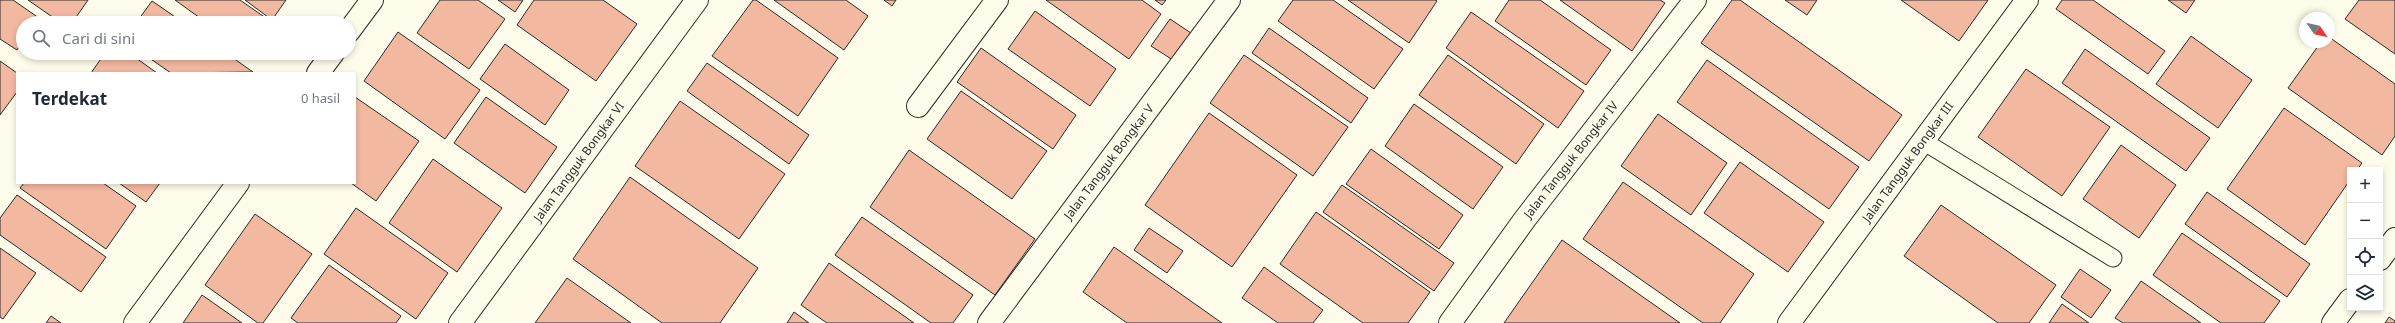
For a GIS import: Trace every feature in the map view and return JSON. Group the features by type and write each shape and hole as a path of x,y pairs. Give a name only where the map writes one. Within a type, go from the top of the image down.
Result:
{"street":[{"path":"356,22 372,0"},
{"name":"Jalan Tangguk Bongkar VI","path":"460,323 698,0"},
{"path":"918,106 997,0"},
{"name":"Jalan Tangguk Bongkar V","path":"989,323 1229,0"},
{"name":"Jalan Tangguk Bongkar IV","path":"1450,323 1525,219 1695,0"},
{"name":"Jalan Tangguk Bongkar III","path":"1789,323 2026,0"},
{"path":"319,72 328,60"},
{"path":"135,323 237,184"},
{"path":"2383,255 2395,239"},
{"path":"2333,323 2347,304"}],"lane":[{"path":"1923,141 2113,258"}],"building":[{"path":"0,0 13,0 36,16 16,16 16,49 0,39"},
{"path":"28,0 88,0 77,16 51,16"},
{"path":"175,0 240,0 263,16 197,16"},
{"path":"245,0 286,0 275,16 267,16"},
{"path":"440,0 478,0 505,19 469,69 417,33"},
{"path":"498,0 523,0 515,12"},
{"path":"534,0 603,0 637,24 596,81 517,25"},
{"path":"753,0 756,0 838,58 798,116 712,56"},
{"path":"774,0 846,0 868,16 844,50"},
{"path":"884,0 896,0 892,6"},
{"path":"1046,0 1142,0 1161,14 1129,59"},
{"path":"1155,0 1166,0 1162,5"},
{"path":"1293,0 1333,0 1403,49 1374,89 1278,21"},
{"path":"1348,0 1435,0 1437,1 1409,43"},
{"path":"1509,0 1540,0 1611,50 1586,85 1495,21"},
{"path":"1560,0 1660,0 1665,3 1632,51"},
{"path":"1732,0 1740,0 1902,115 1869,161 1701,43"},
{"path":"1785,0 1817,0 1807,15"},
{"path":"1901,0 1988,0 1959,41"},
{"path":"2062,0 2093,0 2165,51 2148,74 2056,9"},
{"path":"2168,0 2195,0 2186,13"},
{"path":"2359,0 2395,0 2395,54 2345,19"},
{"path":"152,1 174,16 141,16"},
{"path":"1035,11 1116,69 1090,106 1008,49"},
{"path":"1471,12 1584,91 1558,128 1446,48"},
{"path":"1170,19 1194,35 1176,62 1151,46"},
{"path":"1269,28 1368,98 1351,123 1252,53"},
{"path":"398,32 480,90 445,139 364,81"},
{"path":"2191,36 2252,80 2218,128 2156,84"},
{"path":"2335,41 2395,84 2395,136 2382,155 2288,88 2317,48 2335,48"},
{"path":"505,44 569,90 545,125 480,79"},
{"path":"981,48 1076,115 1053,149 957,82"},
{"path":"2085,49 2210,138 2186,171 2062,83"},
{"path":"1244,55 1348,127 1313,176 1210,103"},
{"path":"1448,55 1544,124 1516,164 1419,95"},
{"path":"100,60 139,60 156,72 92,72"},
{"path":"152,60 236,60 253,72 170,72"},
{"path":"1707,60 1859,167 1829,209 1677,102"},
{"path":"0,61 16,72 16,93 0,115"},
{"path":"707,63 809,135 789,164 687,91"},
{"path":"2026,69 2110,127 2062,196 1978,137"},
{"path":"961,91 1047,151 1012,199 927,139"},
{"path":"486,97 557,147 525,193 454,143"},
{"path":"356,98 419,141 376,201 352,184 356,184"},
{"path":"680,101 785,174 739,239 635,166"},
{"path":"1414,104 1503,167 1473,209 1385,146"},
{"path":"2284,108 2362,163 2359,167 2347,167 2347,184 2305,245 2227,189"},
{"path":"1209,113 1297,175 1232,267 1145,205"},
{"path":"1658,114 1727,163 1691,215 1621,166"},
{"path":"2121,145 2176,185 2139,238 2083,199"},
{"path":"1371,149 1463,215 1439,249 1346,184"},
{"path":"909,150 1035,239 995,295 870,207"},
{"path":"433,159 502,208 457,272 389,223"},
{"path":"1740,162 1824,222 1788,272 1704,213"},
{"path":"630,177 758,268 720,323 662,323 573,259"},
{"path":"1623,182 1754,274 1720,323 1703,323 1583,239"},
{"path":"23,184 104,184 136,206 106,249 20,188"},
{"path":"120,184 159,184 146,202"},
{"path":"1342,185 1454,263 1434,291 1323,212"},
{"path":"2207,192 2310,264 2287,297 2185,224"},
{"path":"17,195 106,257 81,292 0,235 0,218"},
{"path":"1941,205 2056,285 2029,323 1998,323 1904,256"},
{"path":"356,208 448,273 416,319 324,254"},
{"path":"1316,212 1430,292 1408,323 1363,323 1280,264"},
{"path":"255,214 312,254 263,323 258,323 205,285"},
{"path":"862,217 973,295 953,323 931,323 835,255"},
{"path":"1149,228 1183,251 1167,273 1134,250"},
{"path":"2182,233 2280,301 2264,323 2221,323 2153,275"},
{"path":"1562,240 1680,323 1504,323"},
{"path":"1114,247 1222,323 1127,323 1083,292"},
{"path":"0,248 36,273 3,319 0,317"},
{"path":"829,263 914,323 827,323 801,305"},
{"path":"329,265 401,316 396,323 298,323 291,318"},
{"path":"1264,267 1323,310 1313,323 1278,323 1242,298"},
{"path":"2080,269 2111,290 2091,318 2061,297"},
{"path":"567,278 631,323 535,323"},
{"path":"2141,281 2201,323 2123,323 2115,318"},
{"path":"202,295 242,323 183,323"},
{"path":"2062,304 2089,323 2049,323"},
{"path":"794,312 809,323 787,323"},
{"path":"51,316 61,323 46,323"},
{"path":"2389,317 2395,321 2395,323 2385,323"}]}
